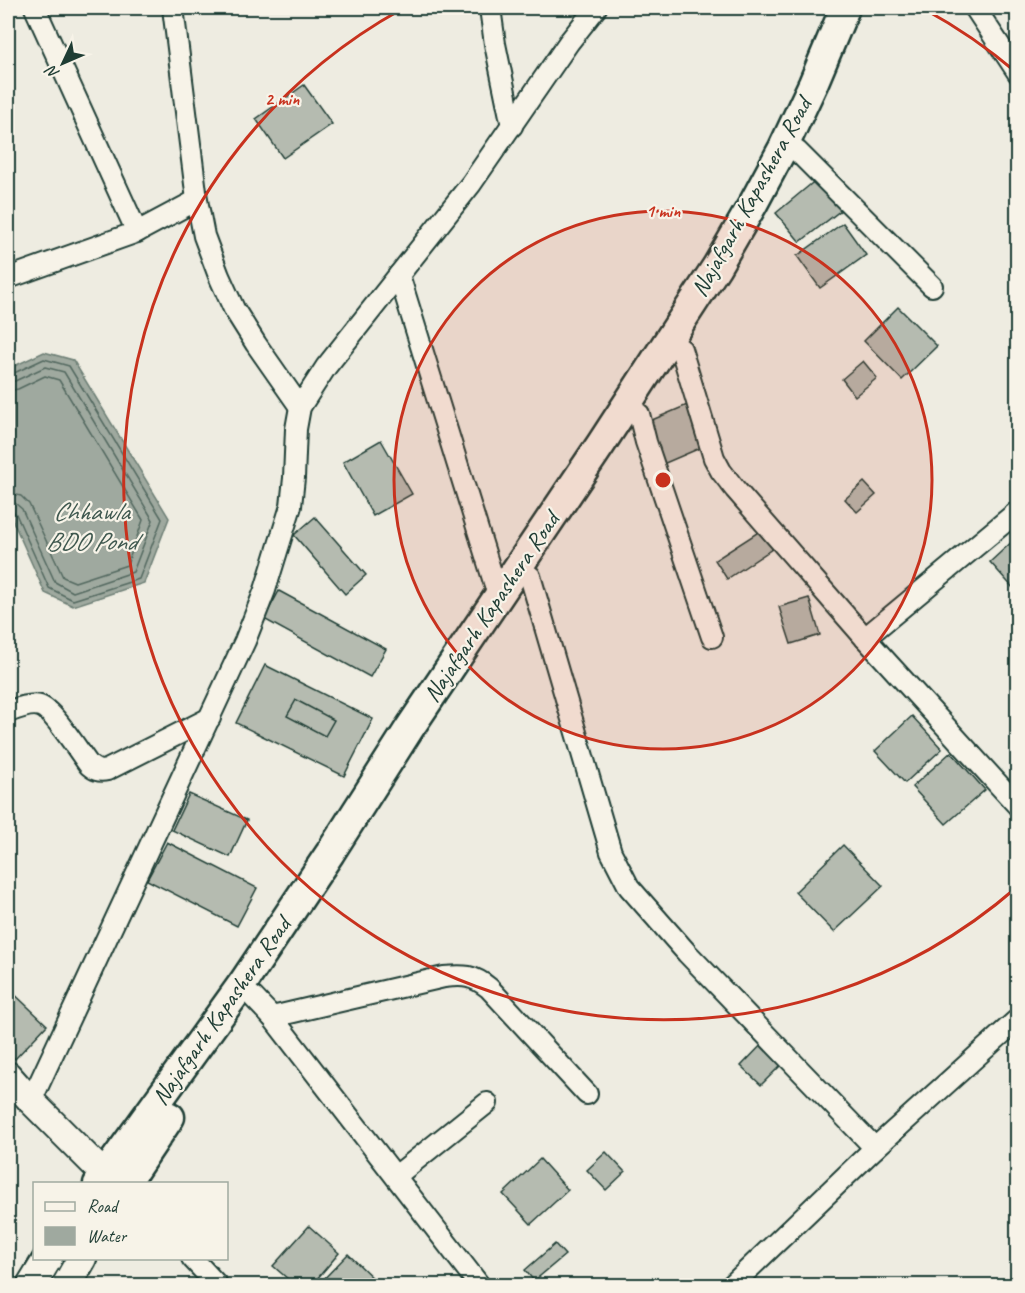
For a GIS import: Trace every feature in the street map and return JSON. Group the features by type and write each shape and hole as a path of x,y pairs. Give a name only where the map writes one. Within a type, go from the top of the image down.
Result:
{"main road":[{"name":"Najafgarh Kapashera Road","path":"110,1181 162,1096 243,983 330,853 409,729 601,444 717,266 783,148 845,8"},
{"path":"110,1181 252,997 384,799 425,728 530,576 681,349 763,217 831,87 863,8"},
{"path":"31,1286 47,1260"},
{"path":"66,1286 81,1260"}],"street":[{"path":"35,8 137,232"},
{"path":"173,8 197,200 204,236 234,309 300,407"},
{"path":"490,8 512,126"},
{"path":"31,1101 246,641 279,548 291,506 296,429 300,407 326,367 471,184 569,42 596,8"},
{"path":"975,8 1017,73"},
{"path":"797,152 932,286"},
{"path":"8,278 137,232 197,200"},
{"path":"399,275 498,595"},
{"path":"681,349 714,458 721,471 865,638 1017,806"},
{"path":"639,414 712,637"},
{"path":"865,638 1017,511"},
{"path":"530,576 611,852 629,887 687,953 875,1148"},
{"path":"8,712 35,705 43,706 51,713 89,765 101,771 210,718"},
{"path":"272,1017 444,977 458,975 474,977 489,988 587,1094"},
{"path":"252,997 272,1017 480,1286"},
{"path":"730,1286 875,1148 1017,1019"},
{"path":"8,1075 110,1181"},
{"path":"396,1176 487,1103"},
{"path":"194,1260 218,1286"}],"water":[{"name":"Chhawla BDO Pond","path":"44,352 73,360 169,518 144,583 73,606 45,593 8,510 8,369"}],"building":[{"path":"304,85 332,124 283,158 256,119"},
{"path":"817,179 841,210 800,242 776,213"},
{"path":"843,223 866,255 820,288 797,256"},
{"path":"898,307 937,346 902,380 864,341"},
{"path":"863,361 877,378 855,396 842,379"},
{"path":"692,403 707,445 663,464 645,423"},
{"path":"381,440 412,494 373,516 343,462"},
{"path":"864,482 876,495 857,512 845,499"},
{"path":"315,517 366,575 345,594 294,535"},
{"path":"763,529 775,547 727,579 715,560"},
{"path":"1016,538 1018,540 1018,585 1014,589 990,562"},
{"path":"279,591 386,649 370,677 264,619"},
{"path":"809,598 820,635 791,644 779,607"},
{"path":"265,665 373,719 344,776 236,723"},
{"path":"296,700 334,720 325,736 287,716"},
{"path":"912,716 942,749 905,783 875,751"},
{"path":"951,752 985,790 946,824 912,787"},
{"path":"189,794 247,820 230,857 172,830"},
{"path":"167,842 257,888 237,926 147,880"},
{"path":"843,845 883,886 834,932 795,892"},
{"path":"8,988 47,1025 15,1059 8,1052"},
{"path":"766,1040 786,1060 761,1085 741,1066"},
{"path":"606,1152 625,1172 606,1190 587,1170"},
{"path":"540,1159 568,1190 531,1224 503,1194"},
{"path":"309,1226 339,1253 311,1286 296,1286 273,1266"},
{"path":"555,1244 565,1255 534,1281 525,1270"},
{"path":"348,1254 378,1283 376,1286 317,1286"}]}
